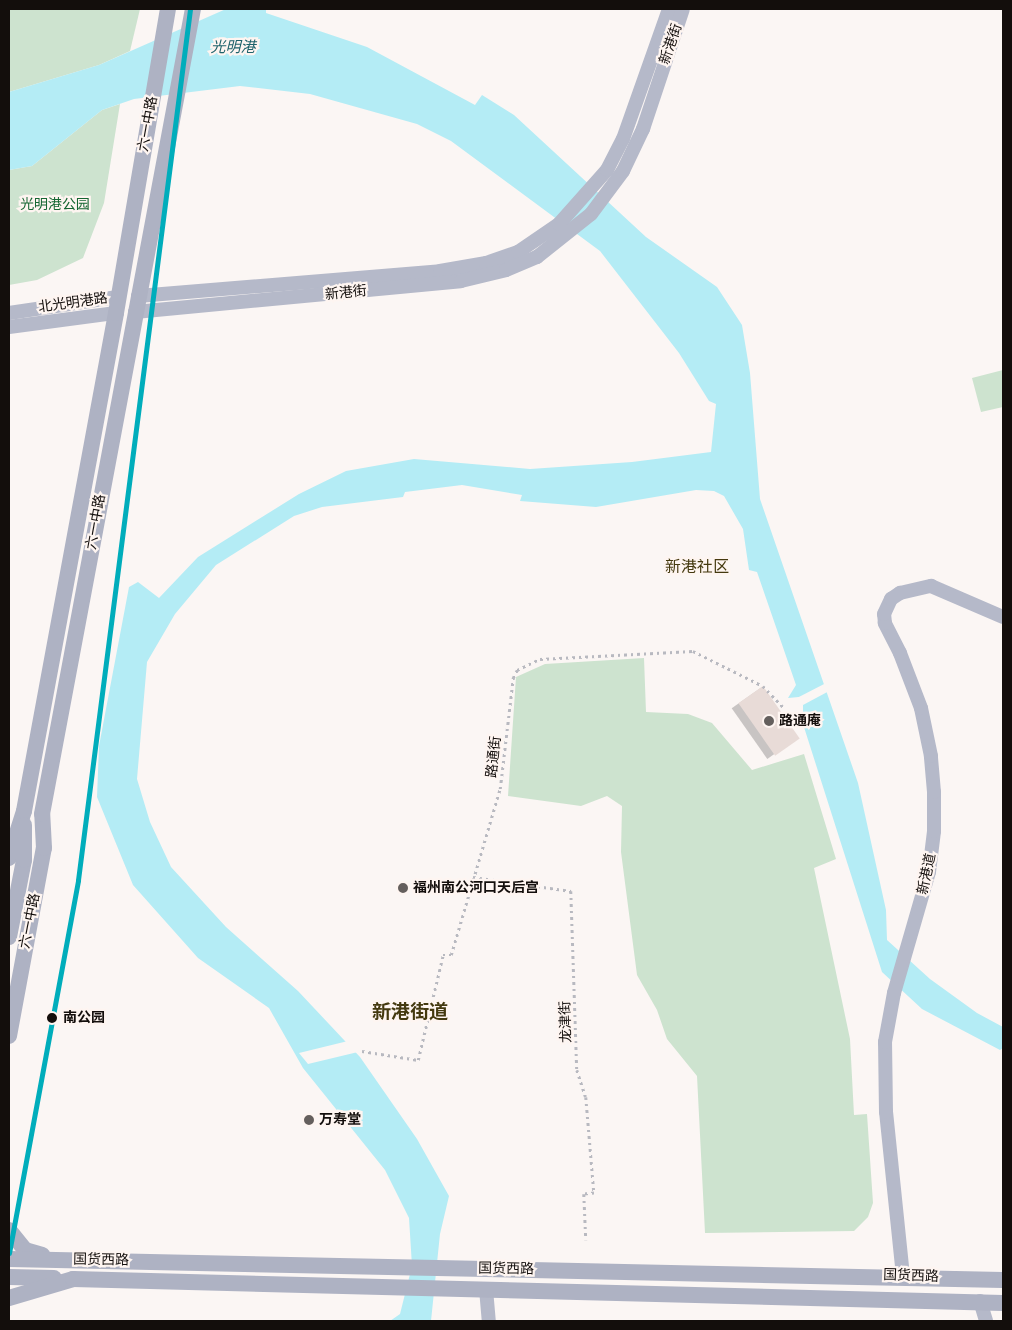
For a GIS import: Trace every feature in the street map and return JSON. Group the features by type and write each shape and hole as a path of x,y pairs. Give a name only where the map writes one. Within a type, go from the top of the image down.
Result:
{"main road":[{"name":"六一中路","path":"16,859 117,305 168,9"},
{"name":"六一中路","path":"9,1036 44,848 42,814 136,304 193,9"},
{"name":"北光明港路","path":"117,305 136,304"},
{"path":"9,938 16,859 42,814"},
{"path":"9,1230 25,1250 58,1260"},
{"name":"国货西路","path":"9,1259 903,1276 1003,1280"},
{"name":"国货西路","path":"9,1277 466,1287 636,1295 1003,1303"},
{"path":"9,1298 73,1279"}],"street":[{"name":"新港街","path":"546,243 601,178 624,139 668,9"},
{"name":"新港街","path":"136,304 461,281 515,266 546,243 584,221 612,190 642,129 683,9"},
{"name":"北光明港路","path":"9,312 117,305"},
{"name":"北光明港路","path":"9,327 117,305"},
{"name":"新港道","path":"903,1276 886,1112 885,1042 894,993 929,872 934,831 934,792 927,732 914,689 884,623 886,606 900,593 931,586 1003,618"},
{"path":"486,1289 489,1321"},
{"path":"980,1301 986,1321"}],"path":[{"name":"路通街","path":"362,1051 418,1060 444,955 451,956 500,789 513,678 517,670 540,659 693,651 763,686 785,708"},
{"name":"龙津街","path":"473,878 571,892 577,1070 586,1097 594,1193 584,1194 586,1240"}],"green space":[{"path":"9,9 140,9 130,51 99,65 9,92"},
{"name":"光明港公园","path":"120,104 104,203 83,258 37,280 9,285 9,170 32,166 102,110"},
{"path":"1003,370 1003,407 981,412 972,378"},
{"path":"644,658 646,712 688,714 712,723 752,770 804,754 836,859 814,868 850,1039 854,1115 867,1114 873,1203 868,1217 854,1231 705,1233 697,1076 667,1039 657,1010 637,975 621,852 622,806 607,796 581,806 508,796 516,677 545,664"}],"water":[{"name":"光明港","path":"226,9 266,9 266,13 367,47 475,105 482,95 514,115 646,237 717,287 742,325 750,373 760,499 858,783 886,910 887,940 930,979 977,1013 1003,1027 1003,1048 1000,1050 922,1009 882,972 803,724 803,705 799,697 788,698 796,685 757,572 749,570 743,529 724,496 714,491 696,490 596,507 520,501 522,495 462,485 405,492 403,497 322,507 294,516 216,565 175,614 147,662 137,779 150,822 171,867 226,927 298,991 360,1057 417,1139 449,1196 440,1234 431,1321 390,1321 400,1314 412,1266 409,1218 385,1170 303,1068 269,1008 198,958 133,885 97,797 99,746 129,587 138,582 159,598 198,557 299,494 346,471 414,459 530,469 632,462 711,452 716,404 709,401 679,353 600,251 451,141 417,124 310,94 240,86 134,99 102,110 32,166 9,170 9,92 99,65"}],"pier":[{"path":"828,682 831,690 803,705 793,700"},
{"path":"348,1041 358,1052 308,1064 299,1053"}],"building":[{"name":"路通庵","path":"763,686 800,738 775,756 738,703"}],"transit line":[{"path":"9,1253 78,880 190,9"}],"place":[{"name":"路通庵","path":"769,721"},
{"name":"福州南公河口天后宫","path":"403,888"},
{"name":"南公园","path":"52,1018"},
{"name":"万寿堂","path":"309,1120"}],"district":[{"name":"新港社区","path":"697,567"},
{"name":"新港街道","path":"410,1013"}]}
